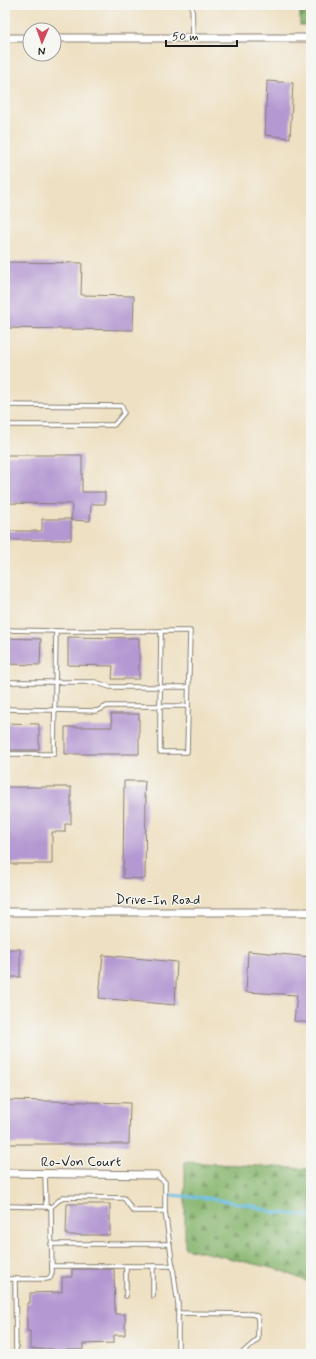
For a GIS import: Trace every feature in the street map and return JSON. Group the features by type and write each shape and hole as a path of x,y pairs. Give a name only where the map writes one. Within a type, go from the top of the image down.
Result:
{"street":[{"path":"5,38 22,38"},
{"path":"62,38 311,38"},
{"name":"Drive-In Road","path":"5,912 311,912"},
{"name":"Ro-Von Court","path":"5,1173 156,1175"}],"lane":[{"path":"192,5 193,38"},
{"path":"5,405 122,406 124,413 114,425 5,425"},
{"path":"5,630 190,631 187,752 160,752 161,631"},
{"path":"5,754 54,754 56,631"},
{"path":"5,682 95,682 110,687 188,687"},
{"path":"5,709 97,711 107,706 188,706"},
{"path":"45,1174 46,1207"},
{"path":"156,1175 165,1182 165,1211 178,1304 178,1354"},
{"path":"5,1206 51,1207 63,1197 124,1198 133,1211 165,1211"},
{"path":"5,1279 46,1280 50,1278 52,1266 51,1207"},
{"path":"51,1244 170,1244"},
{"path":"52,1266 173,1266"},
{"path":"126,1266 126,1296"},
{"path":"152,1296 153,1266"},
{"path":"15,1279 16,1354"},
{"path":"178,1313 252,1314 256,1316 258,1320 258,1340 241,1354"}],"green space":[{"path":"300,5 311,5 311,25 300,25"},
{"path":"185,1162 311,1169 311,1283 280,1270 185,1248"}],"building":[{"path":"267,81 293,83 290,138 265,135"},
{"path":"5,262 82,263 81,295 134,296 133,330 5,328"},
{"path":"5,455 82,455 82,492 105,492 105,504 91,504 90,521 71,520 72,504 5,503"},
{"path":"42,519 71,519 71,540 5,540 5,531 42,531"},
{"path":"68,637 139,638 139,679 112,679 113,666 68,665"},
{"path":"5,638 41,639 40,665 5,664"},
{"path":"111,714 139,714 139,754 65,754 65,727 112,727"},
{"path":"5,723 39,724 39,750 5,750"},
{"path":"124,781 145,781 145,879 123,878"},
{"path":"5,787 71,787 71,824 65,824 65,832 52,832 52,864 5,864"},
{"path":"5,949 20,949 20,977 5,977"},
{"path":"248,951 311,957 311,1023 294,1021 297,995 246,992"},
{"path":"103,955 177,962 175,1005 99,998"},
{"path":"5,1100 130,1103 129,1144 5,1144"},
{"path":"67,1204 110,1204 110,1235 66,1235"},
{"path":"72,1269 114,1269 115,1314 125,1314 125,1335 114,1335 114,1343 83,1344 83,1350 66,1350 66,1353 53,1353 53,1349 30,1349 30,1331 27,1331 27,1303 30,1303 30,1293 62,1292 62,1277 72,1277"}],"waterway":[{"path":"170,1195 208,1198 250,1205 272,1212 311,1216"}]}
